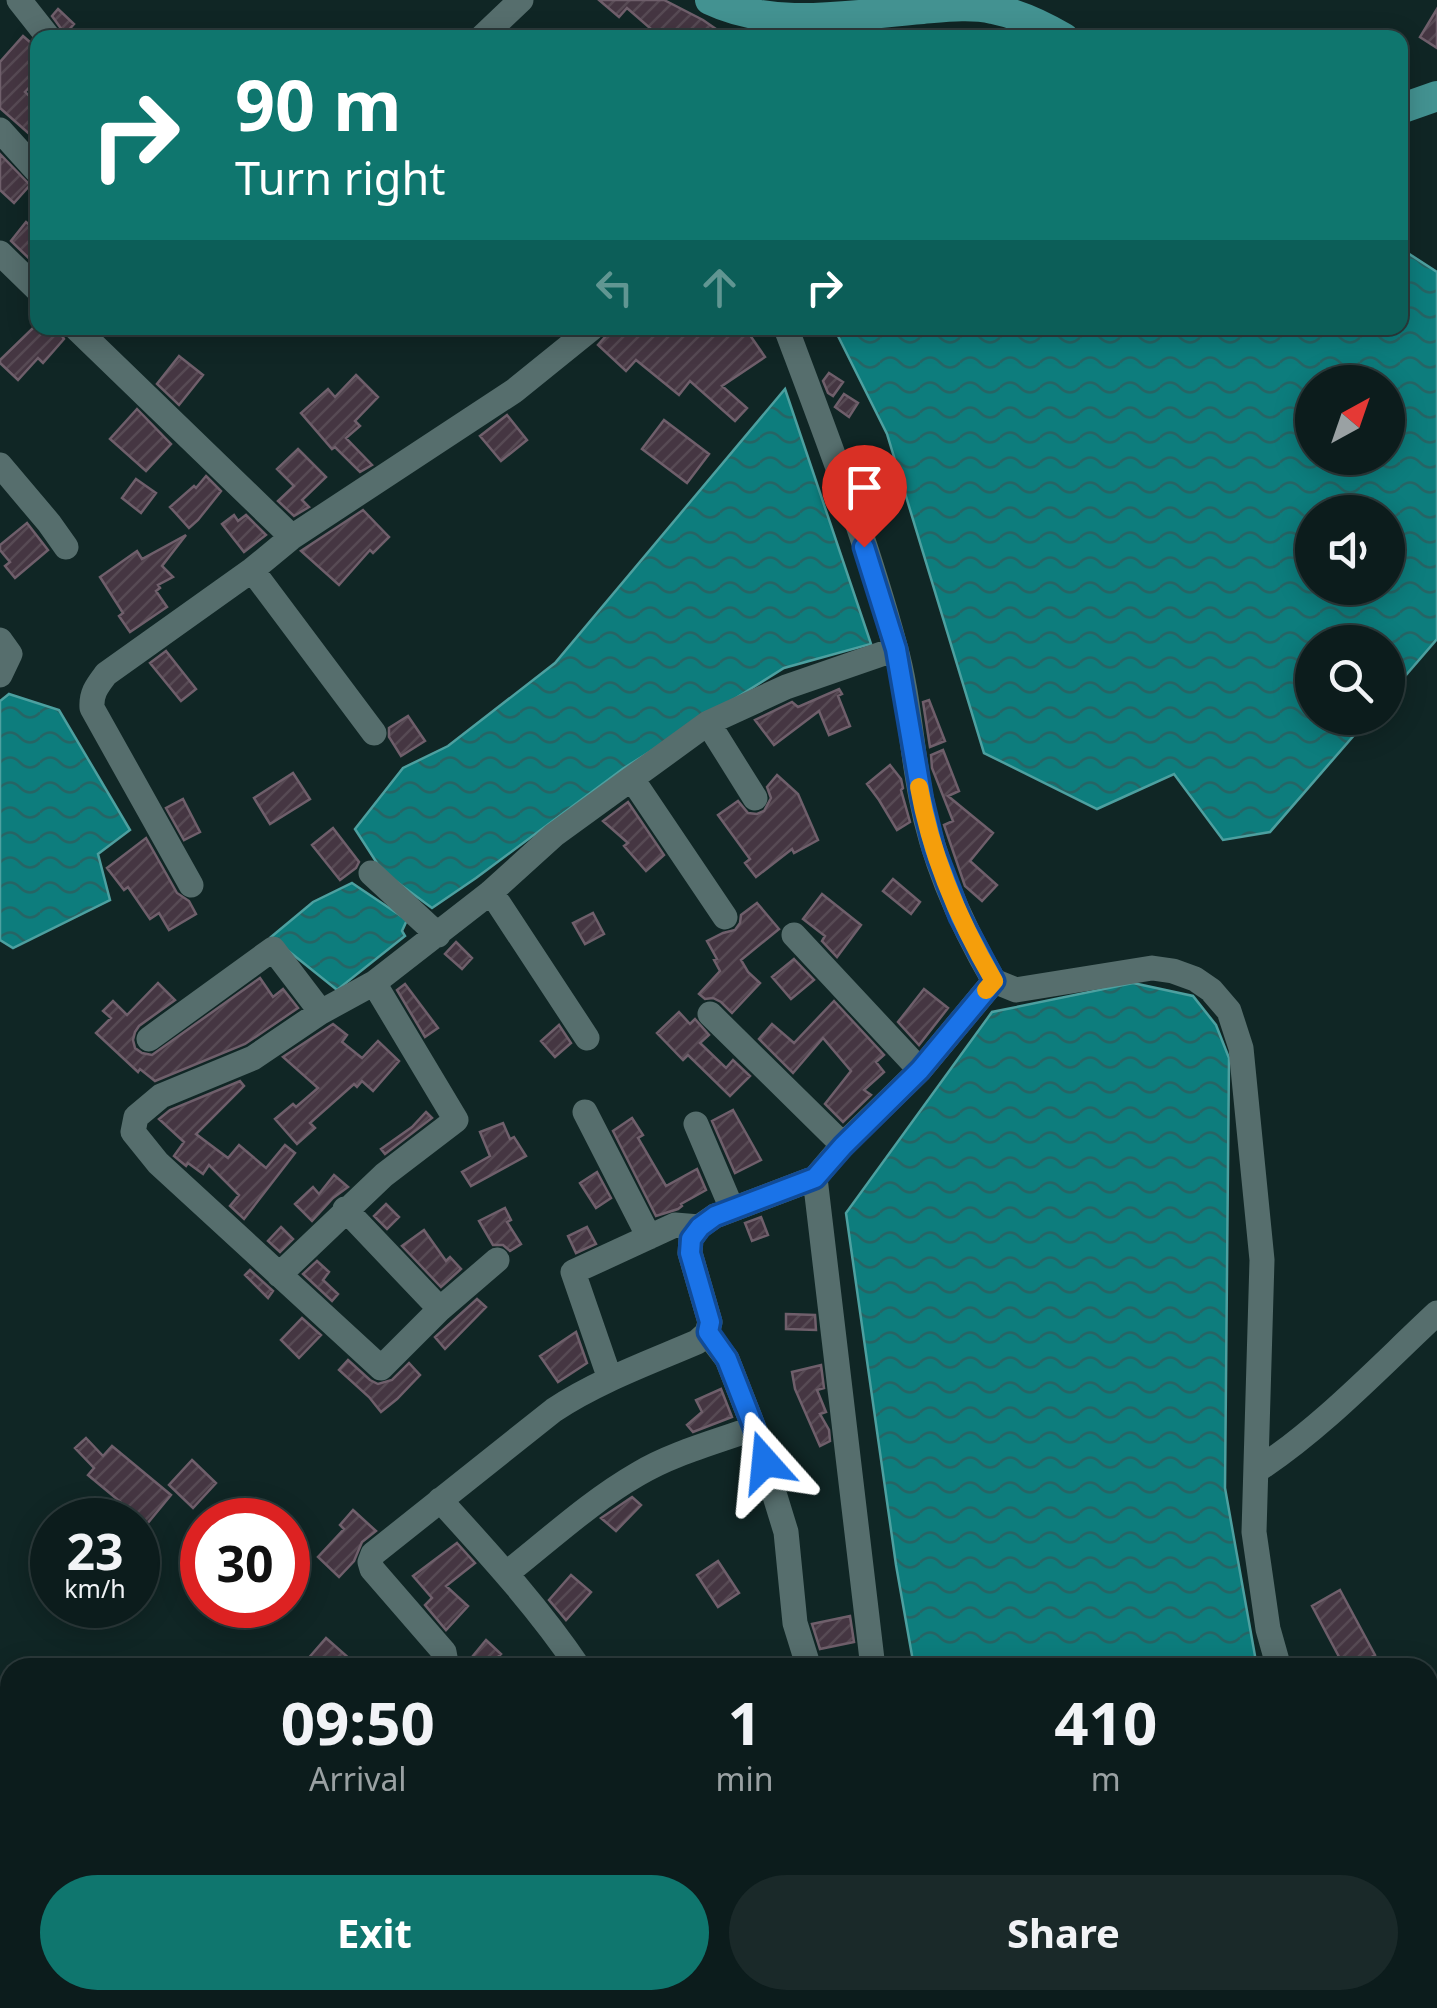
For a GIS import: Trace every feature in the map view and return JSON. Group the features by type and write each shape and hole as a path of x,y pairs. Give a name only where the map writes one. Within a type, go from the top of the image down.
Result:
{"main road":[{"path":"710,0 754,27 808,18 954,7 991,8 1050,30"},
{"path":"1408,106 1437,96"}],"street":[{"path":"19,0 43,30"},
{"path":"489,30 520,0"},
{"path":"0,130 30,163"},
{"path":"0,253 30,282"},
{"path":"83,335 292,537"},
{"path":"191,885 92,708 95,688 106,674 292,537 514,391 583,335"},
{"path":"789,335 842,479 896,649 934,849 960,917 994,981 1016,990 1152,968 1195,978 1229,1011 1241,1048 1262,1260 1254,1532 1268,1629 1276,1658"},
{"path":"0,465 66,547"},
{"path":"252,570 374,733"},
{"path":"0,640 10,654 0,675"},
{"path":"497,1260 381,1368 158,1162 132,1132 136,1117 162,1096 253,1058 321,1012 374,983 491,892 554,835 708,723 786,687 896,649"},
{"path":"708,723 755,798"},
{"path":"632,779 724,918"},
{"path":"371,874 438,934"},
{"path":"491,892 586,1038"},
{"path":"794,935 920,1070"},
{"path":"149,1039 274,949 321,1012"},
{"path":"445,1658 444,1652 376,1576 370,1562 373,1554 554,1410 610,1379 697,1342 708,1332 710,1322 690,1253 691,1239 700,1227 715,1216 815,1178 920,1070 994,981"},
{"path":"279,1274 384,1175 456,1120 374,983"},
{"path":"710,1014 843,1146"},
{"path":"585,1112 648,1238"},
{"path":"696,1124 732,1209"},
{"path":"815,1178 872,1658"},
{"path":"346,1209 440,1310"},
{"path":"610,1379 572,1272 675,1226 700,1227"},
{"path":"1256,1471 1287,1451 1437,1312"},
{"path":"708,1332 727,1359 754,1428 786,1532 796,1623 805,1658"},
{"path":"507,1573 639,1472 754,1428"},
{"path":"440,1500 507,1573 572,1658"}],"water":[{"path":"1408,253 1437,272 1437,639 1405,676 1405,625 1295,625 1295,735 1354,735 1270,832 1223,840 1174,774 1097,809 984,753 887,434 838,335 1408,335"},
{"path":"785,389 871,644 784,668 624,768 432,908 382,871 355,829 403,768 448,746 555,663"},
{"path":"9,694 59,710 130,830 98,854 110,900 13,948 0,940 0,701"},
{"path":"352,883 407,920 402,931 405,936 337,990 271,937 313,902"},
{"path":"1133,983 1193,996 1216,1025 1229,1058 1225,1488 1255,1658 912,1658 846,1213 992,1012"}],"building":[{"path":"599,0 664,0 717,30 649,30 627,8 619,17"},
{"path":"58,9 74,24 62,30 52,16"},
{"path":"1437,9 1437,48 1420,37"},
{"path":"23,36 30,42 30,87 25,92 30,97 30,134 0,108 0,62"},
{"path":"0,154 30,185 14,203 0,190"},
{"path":"26,222 30,225 30,259 11,241"},
{"path":"30,331 30,335 61,335 64,339 43,363 38,358 18,380 0,360"},
{"path":"607,335 750,335 765,357 722,386 747,408 735,421 690,381 679,395 636,360 626,371 598,345"},
{"path":"179,356 203,375 179,405 157,384"},
{"path":"829,373 843,382 833,396 823,381"},
{"path":"356,375 378,397 355,421 360,426 346,438 372,465 360,472 335,447 332,449 301,413 328,389 335,397"},
{"path":"844,394 858,403 849,417 835,407"},
{"path":"137,409 171,444 146,471 110,439"},
{"path":"507,415 527,440 501,461 480,436"},
{"path":"664,420 709,454 687,483 642,449"},
{"path":"298,449 326,477 302,500 309,507 294,516 278,501 294,486 277,469"},
{"path":"206,476 221,491 189,528 170,507"},
{"path":"136,479 156,493 141,513 122,498"},
{"path":"363,510 389,537 373,553 370,550 339,585 301,551"},
{"path":"234,515 238,521 246,515 266,535 244,552 222,524"},
{"path":"27,523 48,550 15,578 5,566 10,562 0,545"},
{"path":"186,535 162,566 173,577 158,585 156,591 167,607 130,632 100,577 137,551 142,559"},
{"path":"166,651 196,689 181,701 150,663"},
{"path":"839,689 850,726 829,735 819,711 774,745 755,720 792,702 798,707"},
{"path":"929,700 945,741 930,747 923,702"},
{"path":"408,716 425,741 401,756 389,737 389,728"},
{"path":"943,750 959,791 948,796 993,833 970,861 997,885 982,901 965,886 944,825 953,821 932,768 931,755"},
{"path":"890,765 901,779 910,822 897,830 867,784"},
{"path":"293,773 310,799 270,824 254,798"},
{"path":"777,775 798,794 818,840 794,853 792,849 756,877 745,863 750,859 718,815 738,801 748,813 764,811 771,798 767,787"},
{"path":"183,799 200,832 184,840 166,808"},
{"path":"628,802 664,855 646,871 624,846 628,843 603,821"},
{"path":"333,828 359,862 340,880 312,845"},
{"path":"146,838 177,893 189,901 196,914 169,930 159,913 150,919 128,887 124,890 107,868"},
{"path":"893,879 920,902 911,914 883,891"},
{"path":"822,894 861,925 837,957 822,941 825,936 803,919"},
{"path":"757,903 779,929 741,960 760,983 732,1013 721,1002 699,994 720,971 707,941 735,930 741,915"},
{"path":"593,913 604,934 585,944 573,923"},
{"path":"456,942 472,958 462,969 445,954"},
{"path":"794,959 814,980 791,999 772,977"},
{"path":"260,978 273,997 283,989 298,1008 245,1044 155,1081 140,1069 138,1072 96,1033 111,1018 103,1011 113,1001 127,1015 158,983 175,1000 139,1026 133,1040 135,1048 152,1055"},
{"path":"405,984 438,1028 425,1037 397,990"},
{"path":"924,989 948,1008 919,1045 898,1022"},
{"path":"834,1001 884,1055 876,1062 884,1072 864,1090 871,1095 843,1122 825,1104 851,1071 823,1038 793,1073 759,1039 772,1024 794,1043"},
{"path":"679,1012 690,1024 695,1019 709,1035 700,1043 726,1068 733,1060 750,1076 730,1096 688,1055 683,1060 657,1033"},
{"path":"333,1024 347,1035 342,1042 362,1058 378,1041 399,1061 373,1091 362,1081 357,1087 354,1084 310,1123 315,1128 297,1144 275,1119 318,1088 283,1057"},
{"path":"559,1025 571,1043 555,1057 541,1041"},
{"path":"240,1081 244,1086 196,1134 228,1158 239,1145 266,1168 285,1145 295,1153 244,1219 230,1206 239,1195 209,1165 203,1174 174,1156 184,1142 159,1119 170,1110"},
{"path":"733,1110 761,1160 735,1173 712,1121"},
{"path":"426,1112 432,1118 385,1154 381,1149"},
{"path":"632,1118 643,1135 638,1138 666,1186 697,1169 706,1190 678,1209 656,1216 613,1131"},
{"path":"503,1123 510,1139 514,1137 526,1156 471,1186 462,1172 490,1156 480,1132"},
{"path":"597,1172 611,1198 596,1208 580,1183"},
{"path":"334,1175 348,1187 312,1221 295,1204 313,1187 319,1194"},
{"path":"386,1204 399,1217 387,1229 374,1216"},
{"path":"505,1208 511,1220 507,1222 521,1244 510,1251 503,1245 493,1245 479,1221"},
{"path":"761,1217 768,1235 752,1241 745,1223"},
{"path":"281,1227 293,1239 280,1252 268,1241"},
{"path":"587,1227 596,1244 576,1253 568,1236"},
{"path":"424,1230 446,1261 450,1257 461,1269 441,1287 402,1246"},
{"path":"317,1261 329,1272 323,1280 338,1294 332,1301 303,1274"},
{"path":"250,1270 273,1291 268,1298 245,1275"},
{"path":"477,1299 486,1307 445,1349 435,1337"},
{"path":"786,1314 815,1315 816,1330 786,1329"},
{"path":"302,1318 321,1335 299,1358 281,1340"},
{"path":"576,1332 587,1363 558,1382 540,1356"},
{"path":"348,1360 378,1384 392,1380 409,1363 420,1375 381,1412 339,1370"},
{"path":"821,1365 824,1388 817,1390 826,1412 820,1414 830,1441 820,1446 795,1389 792,1372"},
{"path":"721,1389 732,1417 693,1432 687,1425 702,1412 696,1400"},
{"path":"86,1438 103,1456 112,1446 171,1495 160,1508 160,1498 116,1498 88,1475 94,1468 75,1448"},
{"path":"192,1460 216,1483 202,1498 183,1498 169,1485"},
{"path":"632,1497 641,1505 616,1531 601,1518"},
{"path":"353,1510 376,1531 362,1542 354,1561 339,1577 318,1557 344,1529 340,1525"},
{"path":"457,1543 475,1563 446,1586 468,1606 446,1630 425,1605 432,1598 413,1576"},
{"path":"718,1561 739,1593 718,1607 697,1575"},
{"path":"571,1575 591,1592 566,1620 549,1600"},
{"path":"1340,1590 1375,1655 1340,1658 1312,1606"},
{"path":"850,1616 854,1642 820,1649 812,1624"},
{"path":"326,1638 349,1658 309,1658"},
{"path":"486,1640 501,1654 497,1658 471,1658"}],"slow traffic":[{"path":"919,787 934,849 960,917 994,981 986,990"}],"route":[{"path":"765,1462 727,1359 708,1332 710,1322 690,1253 691,1239 715,1216 815,1178 920,1070 994,981 960,917 934,849 896,649 864,547"}]}
